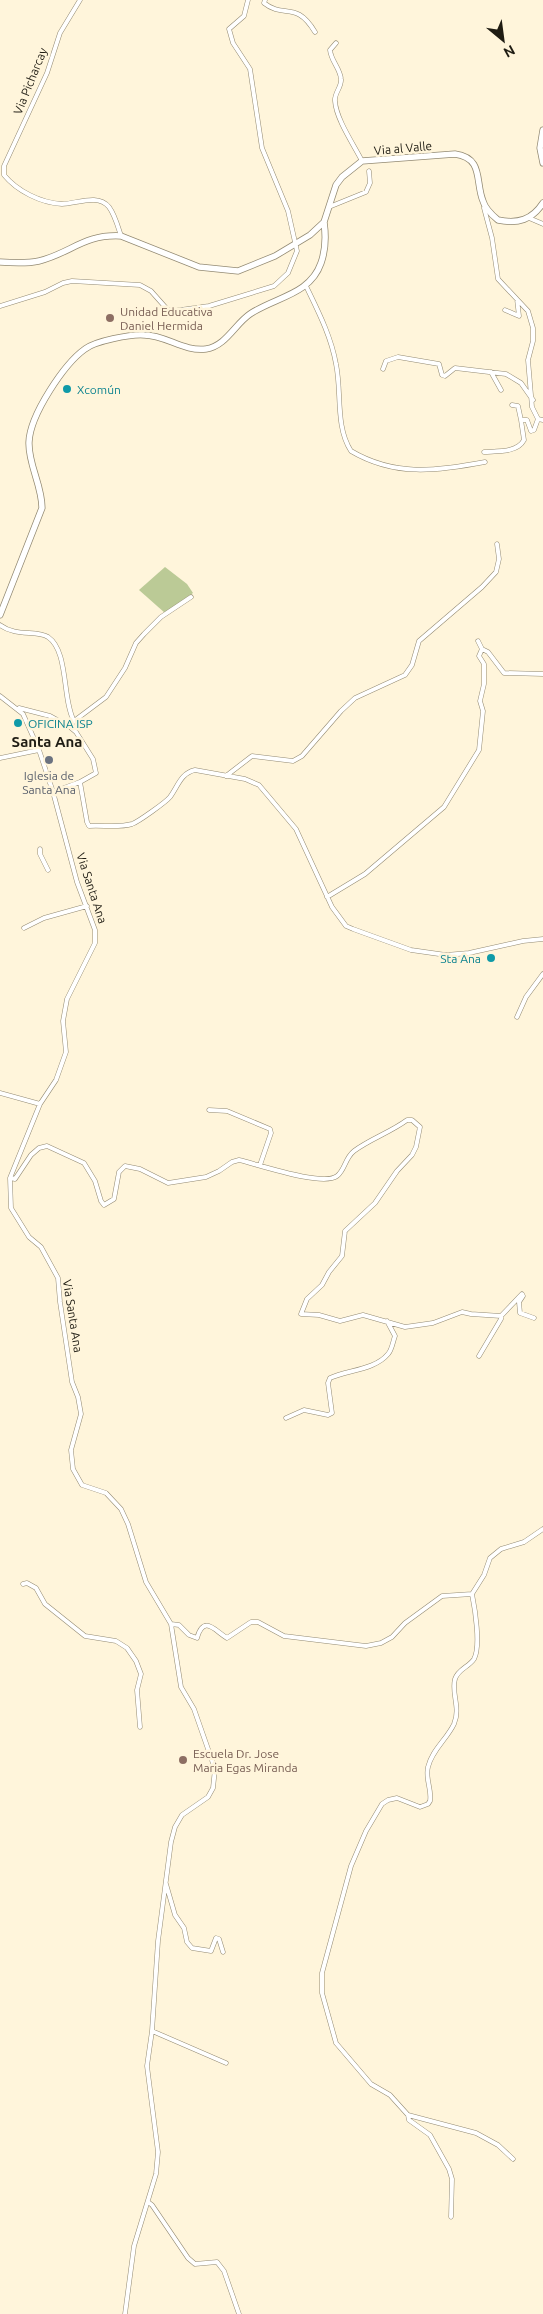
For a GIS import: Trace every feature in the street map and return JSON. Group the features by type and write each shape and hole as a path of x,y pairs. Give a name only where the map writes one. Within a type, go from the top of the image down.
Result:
{"main road":[{"path":"543,130 540,148 543,162"},
{"name":"Via al Valle","path":"324,222 336,185 342,177 362,162 460,154 470,160 476,167 482,201"},
{"path":"482,201 498,220 512,222 529,218 543,203"},
{"path":"0,262 34,262 94,237 121,236 199,267 232,271 249,268 296,244 310,235 324,222"},
{"path":"0,615 42,508 42,494 28,444 32,426 50,391 72,360 94,344 144,334 190,348 209,349 225,339 250,313 306,286 318,272 324,257 326,240 324,222"}],"street":[{"name":"Via Picharcay","path":"80,0 60,33 47,73 4,166 4,175 15,187 48,202 62,204 95,200 102,202 109,207 121,236"},
{"path":"0,306 45,292 63,283 72,281 140,285 151,291 167,309 199,308 274,286 280,282 293,263 297,251 296,244 288,212 262,148 250,69 233,43 229,29 244,16 248,0"},
{"path":"265,0 264,3 272,8 300,12 308,19 315,32"},
{"path":"336,43 330,50 341,76 341,84 335,103 362,162"},
{"path":"329,207 366,192 370,184 369,171"},
{"path":"482,201 492,238 498,278 528,311 533,328 533,341 528,360 534,413 541,419 534,430 531,431 527,420 521,420"},
{"path":"529,218 543,224"},
{"path":"306,286 325,324 333,350 338,376 340,418 351,451 374,462 414,471 442,470 485,462"},
{"path":"505,310 519,316 517,297"},
{"path":"383,369 386,361 398,357 439,364 442,375 445,376 455,368 506,374 522,383 533,400"},
{"path":"491,372 501,390"},
{"path":"484,452 510,450 522,443 518,406 512,404"},
{"path":"226,776 252,756 293,761 302,756 341,711 355,698 405,675 412,665 419,641 482,587 496,572 499,559 498,544"},
{"path":"70,727 74,721 106,697 125,668 136,643 144,634 161,617 192,597"},
{"path":"0,625 13,632 43,635 52,641 59,655 74,721"},
{"path":"478,641 482,649 488,652 504,674 543,674"},
{"path":"327,897 365,874 444,807 479,750 483,711 480,701 484,684 484,664 479,656 482,649"},
{"name":"Via Santa Ana","path":"0,696 24,714 53,792 77,882 95,930 95,943 67,999 64,1021 66,1052 56,1080 40,1104 10,1178 12,1213 29,1237 41,1247 58,1278 72,1382 81,1414 71,1450 73,1469 82,1485 106,1493 121,1508 128,1524 146,1582 171,1624 181,1688 194,1709 215,1769 212,1788 208,1797 182,1815 175,1828 165,1881"},
{"path":"15,706 25,711 50,716 70,727 82,742 96,770 92,777 53,792"},
{"path":"0,758 38,750"},
{"path":"80,782 86,822 89,826 117,826 132,824 141,820 169,799 181,778 188,771 196,770 253,782 270,796 302,840 327,897 346,926 411,950 446,955 543,939"},
{"path":"40,849 40,854 48,870"},
{"path":"24,928 44,918 87,906"},
{"path":"517,1017 526,997 543,974"},
{"path":"0,1093 40,1104"},
{"path":"209,1110 227,1111 270,1129 269,1140 260,1165"},
{"path":"10,1178 15,1179 31,1154 39,1148 47,1146 84,1163 95,1181 100,1201 104,1205 114,1199 119,1172 125,1166 140,1169 168,1182 206,1177 219,1172 232,1162 239,1160 312,1179 330,1179 336,1177 346,1160 356,1150 407,1120 417,1123 420,1127 416,1147 412,1155 397,1171 375,1203 345,1231 342,1256 329,1272 322,1285 307,1299 301,1311 303,1315 319,1315 340,1321 363,1315 405,1327 433,1323 462,1312 501,1316"},
{"path":"479,1356 501,1316 522,1294 523,1296 519,1302 520,1313 534,1318"},
{"path":"286,1418 304,1410 328,1415 332,1413 328,1383 330,1378 361,1369 390,1353 395,1336 387,1321"},
{"path":"451,2217 452,2179 449,2169 430,2135 409,2120 408,2115 390,2095 371,2084 336,2043 322,1993 322,1978 350,1866 362,1839 379,1810 384,1802 390,1799 397,1798 420,1807 428,1804 430,1801 426,1778 428,1765 456,1718 458,1707 454,1680 474,1659 476,1625 472,1594 484,1575 490,1558 501,1549 514,1547 543,1529"},
{"path":"23,1584 36,1588 44,1604 85,1636 116,1641 127,1648 136,1661 141,1674 138,1690 140,1727"},
{"path":"171,1624 179,1625 189,1635 197,1638 202,1628 207,1625 214,1627 227,1638 245,1624 258,1622 284,1636 366,1646 381,1643 392,1637 405,1624 442,1596 472,1594"},
{"path":"165,1881 175,1915 184,1928 187,1942 192,1948 211,1951 216,1938 219,1939 223,1952"},
{"path":"125,2314 134,2246 156,2174 158,2152 147,2066 152,2031 153,1984 165,1881"},
{"path":"152,2031 226,2063"},
{"path":"408,2115 476,2133 498,2145 513,2159"},
{"path":"148,2202 194,2264 217,2262 224,2271 240,2314"}],"green space":[{"path":"165,567 187,584 193,593 165,613 139,590"}],"place":[{"name":"Unidad Educativa Daniel Hermida","path":"110,318"},
{"name":"Xcomún","path":"67,389"},
{"name":"OFICINA ISP","path":"18,723"},
{"name":"Iglesia de Santa Ana","path":"49,760"},
{"name":"Sta Ana","path":"491,958"},
{"name":"Escuela Dr. Jose Maria Egas Miranda","path":"183,1760"}],"district":[{"name":"Santa Ana","path":"47,741"}]}
